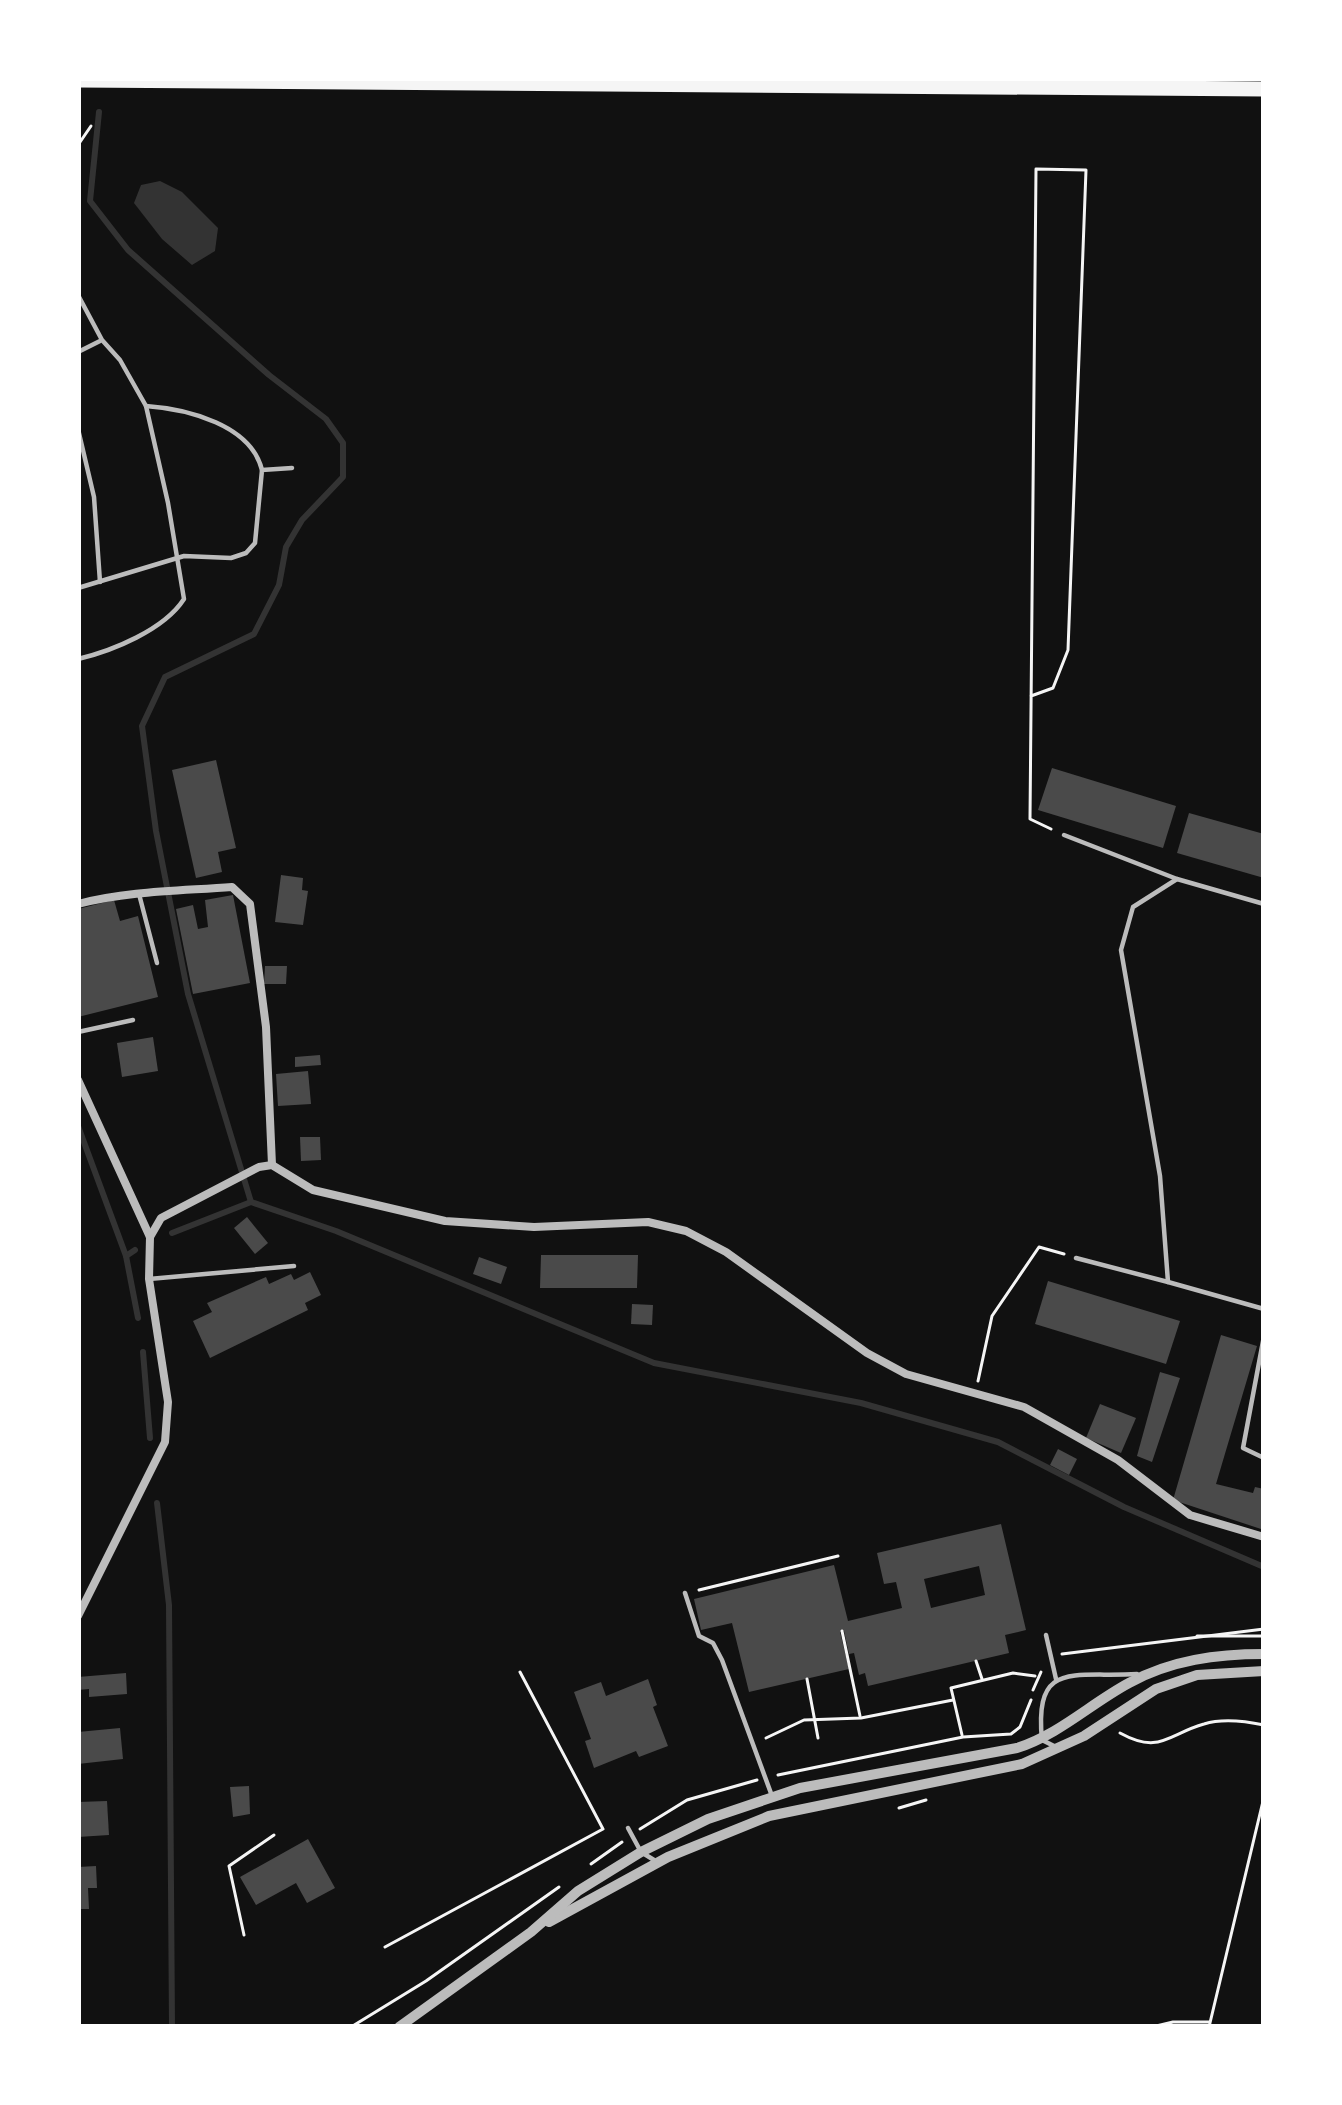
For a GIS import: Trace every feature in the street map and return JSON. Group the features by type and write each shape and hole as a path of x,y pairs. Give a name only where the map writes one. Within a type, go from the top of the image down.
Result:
{"highway":[{"path":"78,80 1264,89"}],"street":[{"path":"78,904 120,893 160,895 232,886 250,904 266,1027 272,1165"},
{"path":"78,1080 150,1237 149,1279 168,1402 165,1442 78,1616"},
{"path":"150,1237 161,1218 259,1167 272,1165 313,1190 445,1221 534,1227 648,1222 686,1231 726,1252 867,1353 905,1374 1005,1400 1118,1460 1190,1515 1264,1538"},
{"path":"399,2027 531,1932 578,1891 708,1819 772,1796 1042,1740 1149,1673 1191,1659 1264,1654"},
{"path":"531,1932 658,1862 769,1816 991,1772 1059,1749 1156,1689 1197,1676 1264,1671"}],"lane":[{"path":"78,295 146,406 169,503 184,599 172,615 120,644 78,659"},
{"path":"78,352 102,340"},
{"path":"78,589 176,558 231,558 246,554 255,543 262,470 249,442 202,418 146,406"},
{"path":"78,429 94,496 100,582"},
{"path":"262,470 292,468"},
{"path":"1064,835 1177,879 1264,904"},
{"path":"1168,1282 1160,1176 1121,950 1133,907 1177,879"},
{"path":"139,894 157,963"},
{"path":"78,1032 133,1020"},
{"path":"1076,1258 1264,1310"},
{"path":"149,1279 294,1266"},
{"path":"1264,1336 1243,1448 1264,1458"},
{"path":"686,1593 699,1636 712,1643 722,1660 772,1796"},
{"path":"1046,1635 1056,1679"},
{"path":"1059,1749 1042,1740 1044,1688 1056,1679 1149,1673"},
{"path":"628,1828 641,1852 658,1862"}],"path":[{"path":"78,145 91,126"},
{"path":"1031,696 1053,688 1068,650 1086,170 1036,169 1031,696 1030,820 1064,835"},
{"path":"975,1394 992,1316 1039,1246 1076,1258"},
{"path":"686,1593 838,1556"},
{"path":"753,1577 755,1584"},
{"path":"842,1631 860,1718"},
{"path":"1050,1662 1066,1651 1264,1632"},
{"path":"976,1661 982,1681"},
{"path":"386,1947 603,1829 520,1672"},
{"path":"969,1757 951,1688 1012,1673 1037,1677"},
{"path":"806,1679 818,1738"},
{"path":"755,1746 778,1730 814,1720 860,1718 953,1700"},
{"path":"1105,1720 1144,1743 1166,1742 1209,1722 1264,1725"},
{"path":"1152,2027 1174,2022 1210,2025 1264,1797"},
{"path":"244,1935 230,1866 274,1834"}],"shaded area":[{"path":"160,181 182,192 218,228 215,251 192,265 162,239 134,203 141,185"}],"building":[{"path":"216,760 236,848 218,852 222,872 196,878 172,770"},
{"path":"1052,768 1176,806 1163,848 1038,810"},
{"path":"1189,813 1264,834 1264,878 1177,853"},
{"path":"281,875 303,878 302,890 308,891 303,925 275,922"},
{"path":"233,895 250,983 193,994 176,909 193,905 198,929 208,927 205,900"},
{"path":"114,900 120,921 138,916 158,997 78,1017 78,909"},
{"path":"265,966 287,966 286,984 264,984"},
{"path":"153,1037 158,1071 122,1077 117,1043"},
{"path":"320,1055 321,1065 295,1067 295,1057"},
{"path":"308,1071 311,1104 278,1106 276,1074"},
{"path":"300,1137 320,1137 321,1160 301,1161"},
{"path":"247,1217 268,1243 255,1254 234,1228"},
{"path":"541,1255 638,1255 637,1288 540,1288"},
{"path":"479,1257 507,1267 501,1284 473,1274"},
{"path":"310,1272 321,1295 305,1303 308,1310 210,1358 193,1321 212,1312 207,1303 266,1277 269,1284"},
{"path":"1048,1281 1180,1321 1166,1364 1035,1324"},
{"path":"632,1304 653,1305 652,1325 631,1324"},
{"path":"1221,1335 1257,1346 1216,1484 1253,1493 1255,1487 1264,1489 1264,1530 1173,1500"},
{"path":"1160,1372 1180,1378 1152,1462 1137,1456"},
{"path":"1100,1404 1136,1418 1121,1453 1086,1438"},
{"path":"1058,1449 1077,1459 1069,1475 1050,1465"},
{"path":"1001,1524 1026,1630 1005,1635 1009,1653 868,1686 865,1673 859,1675 854,1653 849,1654 844,1631 840,1632 849,1669 749,1692 732,1623 701,1630 694,1599 834,1565 848,1621 902,1608 896,1582 884,1584 877,1553","holes":["979,1566 985,1595 931,1608 924,1579"]},
{"path":"126,1673 127,1694 89,1697 89,1689 78,1690 78,1677"},
{"path":"648,1679 668,1746 639,1757 636,1751 594,1768 585,1741 591,1739 574,1692 601,1682 606,1696"},
{"path":"120,1728 123,1759 78,1764 78,1732"},
{"path":"249,1786 250,1814 233,1817 230,1787"},
{"path":"107,1801 109,1835 78,1837 78,1802"},
{"path":"308,1839 335,1888 307,1903 296,1883 256,1905 240,1877"},
{"path":"96,1866 97,1888 88,1888 89,1909 78,1909 78,1867"}],"waterway":[{"path":"99,112 90,201 128,250 326,419 343,443 343,477 302,520 286,547 279,585 254,634 165,677 142,726 156,831 188,994 251,1202"},
{"path":"78,1126 126,1256 135,1250"},
{"path":"172,1233 251,1202 336,1231 654,1363 861,1403 998,1442 1124,1507 1264,1567"},
{"path":"126,1256 138,1318"},
{"path":"143,1352 150,1438"},
{"path":"157,1503 169,1605 172,2027"}]}
